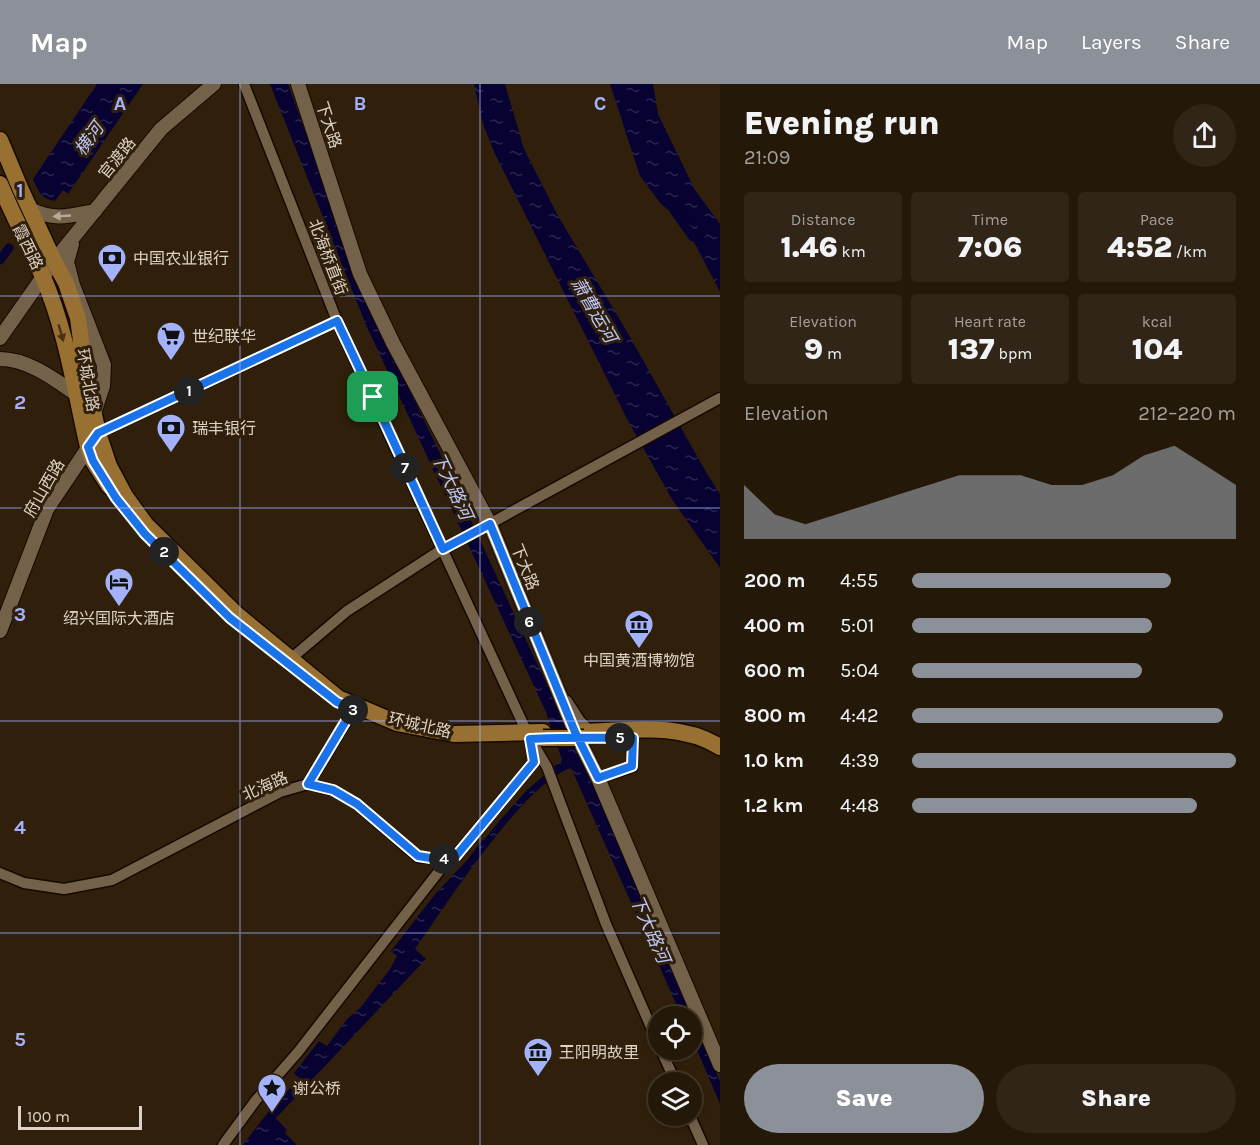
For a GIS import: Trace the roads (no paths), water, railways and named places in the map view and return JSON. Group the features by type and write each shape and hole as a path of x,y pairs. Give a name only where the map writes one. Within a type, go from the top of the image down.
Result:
{"main road":[{"name":"霞西路","path":"0,140 54,261"},
{"name":"霞西路","path":"0,184 43,277"},
{"name":"环城北路","path":"54,261 66,283 78,318 86,378 98,433 109,466 125,496 146,525 236,614 337,702 355,707 395,727 455,741 535,735 666,730 689,733 720,747"},
{"name":"环城北路","path":"43,277 62,334 88,447 93,461 116,498 145,534 230,618 289,660"},
{"name":"环城北路","path":"586,734 687,740 710,746 720,753"}],"street":[{"name":"官渡路","path":"0,338 54,261 161,129 214,84"},
{"name":"北海桥直街","path":"244,84 337,321 443,549 535,735 606,924 648,1020"},
{"name":"下大路","path":"298,84 360,274 393,343 490,524 578,738 598,778 720,1065"},
{"path":"30,209 43,216 60,218 95,211"},
{"path":"73,238 67,262 73,285 104,365 103,386 94,413"},
{"path":"98,433 337,321"},
{"path":"0,359 14,359 51,377 76,394"},
{"path":"289,660 347,611 443,549 720,398"},
{"name":"府山西路","path":"0,631 47,509 98,433"},
{"path":"559,693 565,698 586,734"},
{"path":"308,784 355,707"},
{"path":"223,1145 256,1100 297,1052 443,866 443,860 456,856 534,762 535,735"},
{"path":"598,778 632,766 633,738"},
{"name":"北海路","path":"0,873 24,883 64,890 112,880 280,792 308,784 333,790 357,804 418,856 443,860"},
{"path":"694,1126 703,1145"}],"water":[{"path":"97,84 143,84 68,194 63,190 55,201 46,198 38,191 33,179"},
{"name":"下大路河","path":"270,84 288,84 367,303 438,449 606,813 688,1006 677,1006 571,768 552,779 530,797 508,821 486,848 415,949 426,959 276,1118 287,1130 285,1133 297,1145 243,1145 299,1078 294,1073 319,1041 327,1046 390,969 397,956 391,951 436,893 527,790 562,760 546,712 366,325"},
{"name":"萧曹运河","path":"474,84 505,84 524,149 557,214 720,494 720,568 673,501 627,419 494,152 483,124"},
{"path":"610,84 653,84 658,114 695,190 720,224 720,292 684,223 661,204 640,176"},
{"path":"702,1039 720,1081 720,1104 701,1060"}],"waterway":[{"path":"675,212 693,237"},
{"name":"横河","path":"0,260 9,248"},
{"path":"470,858 483,841"}],"place":[{"name":"中国农业银行","path":"112,284"},
{"name":"世纪联华","path":"171,362"},
{"name":"瑞丰银行","path":"171,454"},
{"name":"绍兴国际大酒店","path":"119,608"},
{"name":"中国黄酒博物馆","path":"639,650"},
{"name":"王阳明故里","path":"538,1078"},
{"name":"谢公桥","path":"272,1114"}]}
